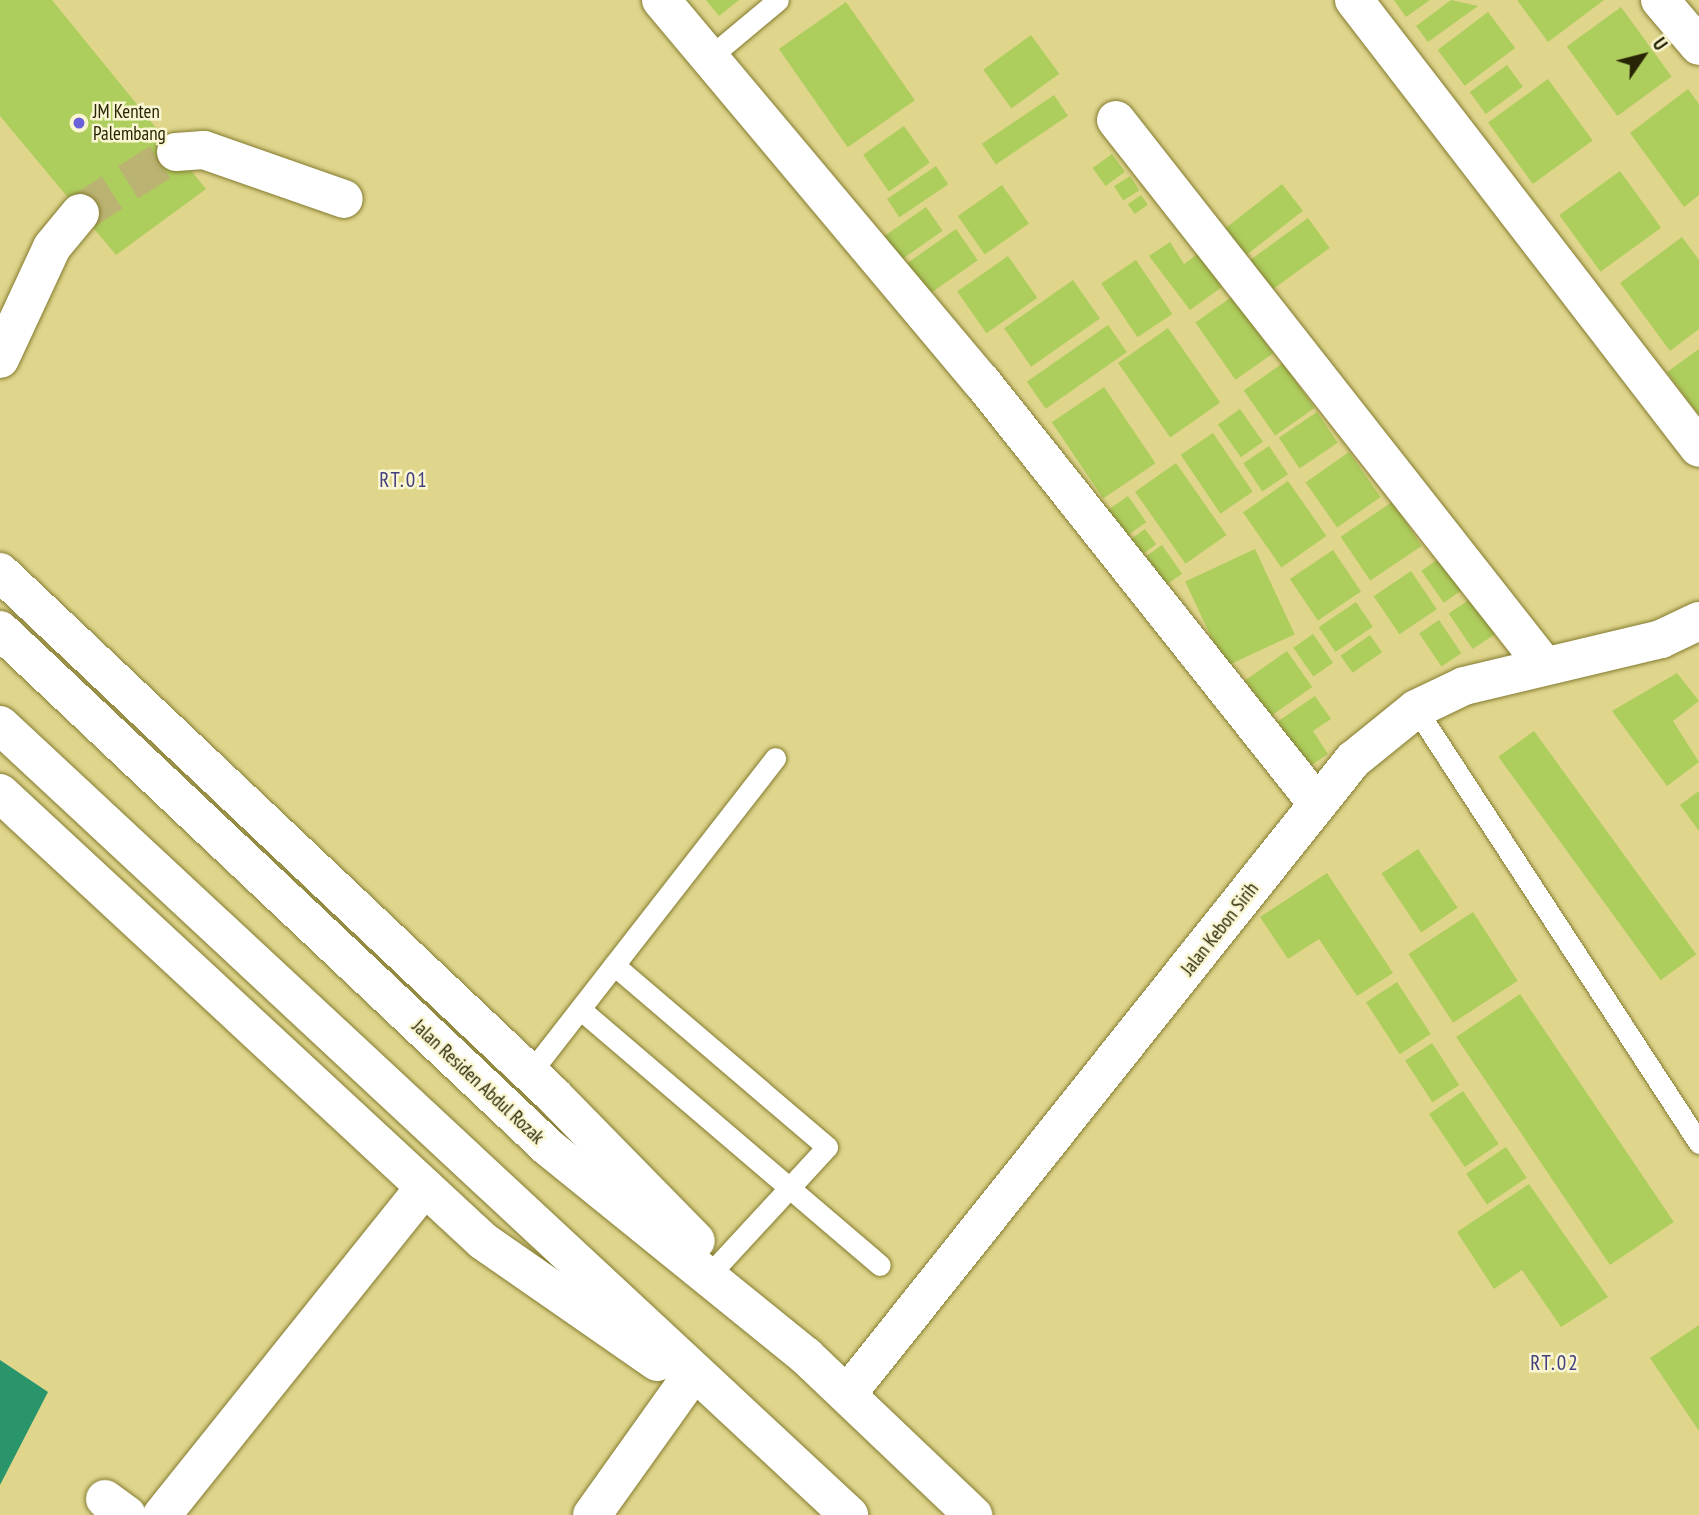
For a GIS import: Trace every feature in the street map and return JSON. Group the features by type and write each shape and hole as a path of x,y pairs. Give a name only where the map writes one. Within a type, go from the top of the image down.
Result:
{"main road":[{"path":"661,0 711,56 982,382 1315,801"},
{"path":"1354,0 1699,448"},
{"path":"1660,0 1699,46"},
{"path":"1116,120 1543,664"},
{"path":"176,152 204,150 344,199"},
{"path":"0,359 52,247 80,213"},
{"path":"0,572 530,1073 806,1356"},
{"name":"Jalan Kebon Sirih","path":"848,1393 1035,1166 1315,801 1416,709 1464,686 1543,664 1661,639 1699,621"},
{"name":"Jalan Residen Abdul Rozak","path":"0,630 549,1148 806,1356 848,1393 973,1515"},
{"path":"0,725 849,1515"},
{"path":"0,793 483,1241 765,1437"},
{"path":"162,1515 425,1187"},
{"path":"592,1515 686,1383"}],"lane":[{"path":"711,56 778,0"},
{"path":"1416,709 1699,1143"},
{"path":"530,1073 775,758"},
{"path":"614,965 827,1147 719,1264"},
{"path":"580,1009 880,1265"}],"shaded area":[{"path":"0,1360 48,1392 0,1485"}],"building":[{"name":"JM Kenten Palembang","path":"0,0 52,0 206,189 116,255 0,116"},
{"path":"706,0 739,0 719,16"},
{"path":"1394,0 1430,0 1406,17"},
{"path":"1451,0 1478,6 1428,42 1416,26"},
{"path":"1517,0 1604,0 1548,42"},
{"path":"846,2 915,100 848,147 779,49"},
{"path":"1621,7 1672,77 1617,116 1567,46"},
{"path":"1488,12 1515,48 1465,86 1438,50"},
{"path":"1031,35 1059,74 1011,109 983,70"},
{"path":"1507,65 1523,87 1486,114 1470,92"},
{"path":"1548,79 1593,140 1533,184 1488,122"},
{"path":"1688,89 1699,104 1699,195 1684,207 1630,133"},
{"path":"1054,95 1068,116 996,164 982,144"},
{"path":"904,126 930,163 889,192 863,155"},
{"path":"1112,154 1125,172 1106,186 1093,168"},
{"path":"936,166 948,184 899,217 887,199"},
{"path":"1620,171 1661,228 1600,272 1559,215"},
{"path":"1130,176 1139,190 1123,201 1114,186"},
{"path":"1282,184 1303,211 1240,260 1219,233"},
{"path":"1002,185 1029,224 985,254 958,216"},
{"path":"1141,195 1148,205 1135,214 1128,204"},
{"path":"926,207 943,231 900,261 883,237"},
{"path":"1308,218 1330,248 1267,293 1246,263"},
{"path":"956,229 978,260 929,295 907,263"},
{"path":"1682,237 1699,260 1699,329 1670,351 1620,283"},
{"path":"1170,242 1184,264 1199,253 1222,287 1190,310 1149,256"},
{"path":"1008,256 1037,298 986,333 957,292"},
{"path":"1136,260 1172,314 1138,337 1101,283"},
{"path":"1073,280 1100,319 1031,367 1004,328"},
{"path":"1233,296 1273,353 1235,380 1195,322"},
{"path":"1108,325 1127,352 1046,409 1027,382"},
{"path":"1168,328 1220,403 1170,438 1118,363"},
{"path":"1699,349 1699,415 1667,372"},
{"path":"1283,363 1315,408 1275,436 1244,391"},
{"path":"1104,387 1155,463 1103,499 1052,422"},
{"path":"1240,409 1263,442 1241,457 1218,424"},
{"path":"1317,412 1338,443 1300,468 1279,438"},
{"path":"1213,433 1253,492 1220,514 1181,455"},
{"path":"1269,446 1288,474 1262,492 1243,463"},
{"path":"1349,452 1381,497 1337,527 1306,482"},
{"path":"1176,463 1226,535 1186,564 1135,492"},
{"path":"1288,481 1326,536 1281,567 1243,513"},
{"path":"1128,496 1146,522 1126,537 1108,510"},
{"path":"1392,502 1422,546 1370,581 1341,537"},
{"path":"1145,529 1156,544 1137,558 1126,543"},
{"path":"1162,545 1182,574 1161,589 1141,560"},
{"path":"1255,549 1295,634 1225,667 1185,582"},
{"path":"1333,550 1361,591 1318,621 1290,579"},
{"path":"1441,557 1463,589 1444,603 1421,571"},
{"path":"1411,571 1437,609 1399,634 1374,596"},
{"path":"1476,595 1500,631 1473,649 1449,613"},
{"path":"1356,602 1373,627 1335,652 1319,627"},
{"path":"1439,620 1461,653 1441,667 1419,633"},
{"path":"1313,634 1333,663 1313,676 1293,648"},
{"path":"1370,635 1382,652 1353,673 1341,656"},
{"path":"1287,651 1312,687 1270,716 1245,680"},
{"path":"1677,673 1699,701 1673,721 1699,762 1667,786 1612,711"},
{"path":"1315,696 1331,719 1313,731 1328,754 1304,770 1277,722"},
{"path":"1534,731 1696,954 1661,980 1498,757"},
{"path":"1699,791 1699,831 1680,805"},
{"path":"1418,849 1458,908 1421,932 1382,874"},
{"path":"1327,873 1393,973 1357,996 1319,939 1288,959 1260,917"},
{"path":"1473,912 1518,981 1453,1023 1408,954"},
{"path":"1397,982 1431,1034 1400,1054 1366,1002"},
{"path":"1520,994 1674,1222 1610,1265 1456,1037"},
{"path":"1432,1043 1459,1085 1432,1102 1405,1060"},
{"path":"1463,1091 1499,1144 1465,1167 1429,1114"},
{"path":"1506,1147 1527,1178 1487,1205 1466,1174"},
{"path":"1529,1184 1608,1297 1561,1327 1522,1270 1494,1289 1457,1232"},
{"path":"1699,1325 1699,1431 1650,1358"}],"tunnel":[{"path":"80,213 176,152"}],"place":[{"name":"JM Kenten Palembang","path":"79,123"}],"district":[{"name":"RT.01","path":"404,480"},
{"name":"RT.02","path":"1555,1363"}]}
